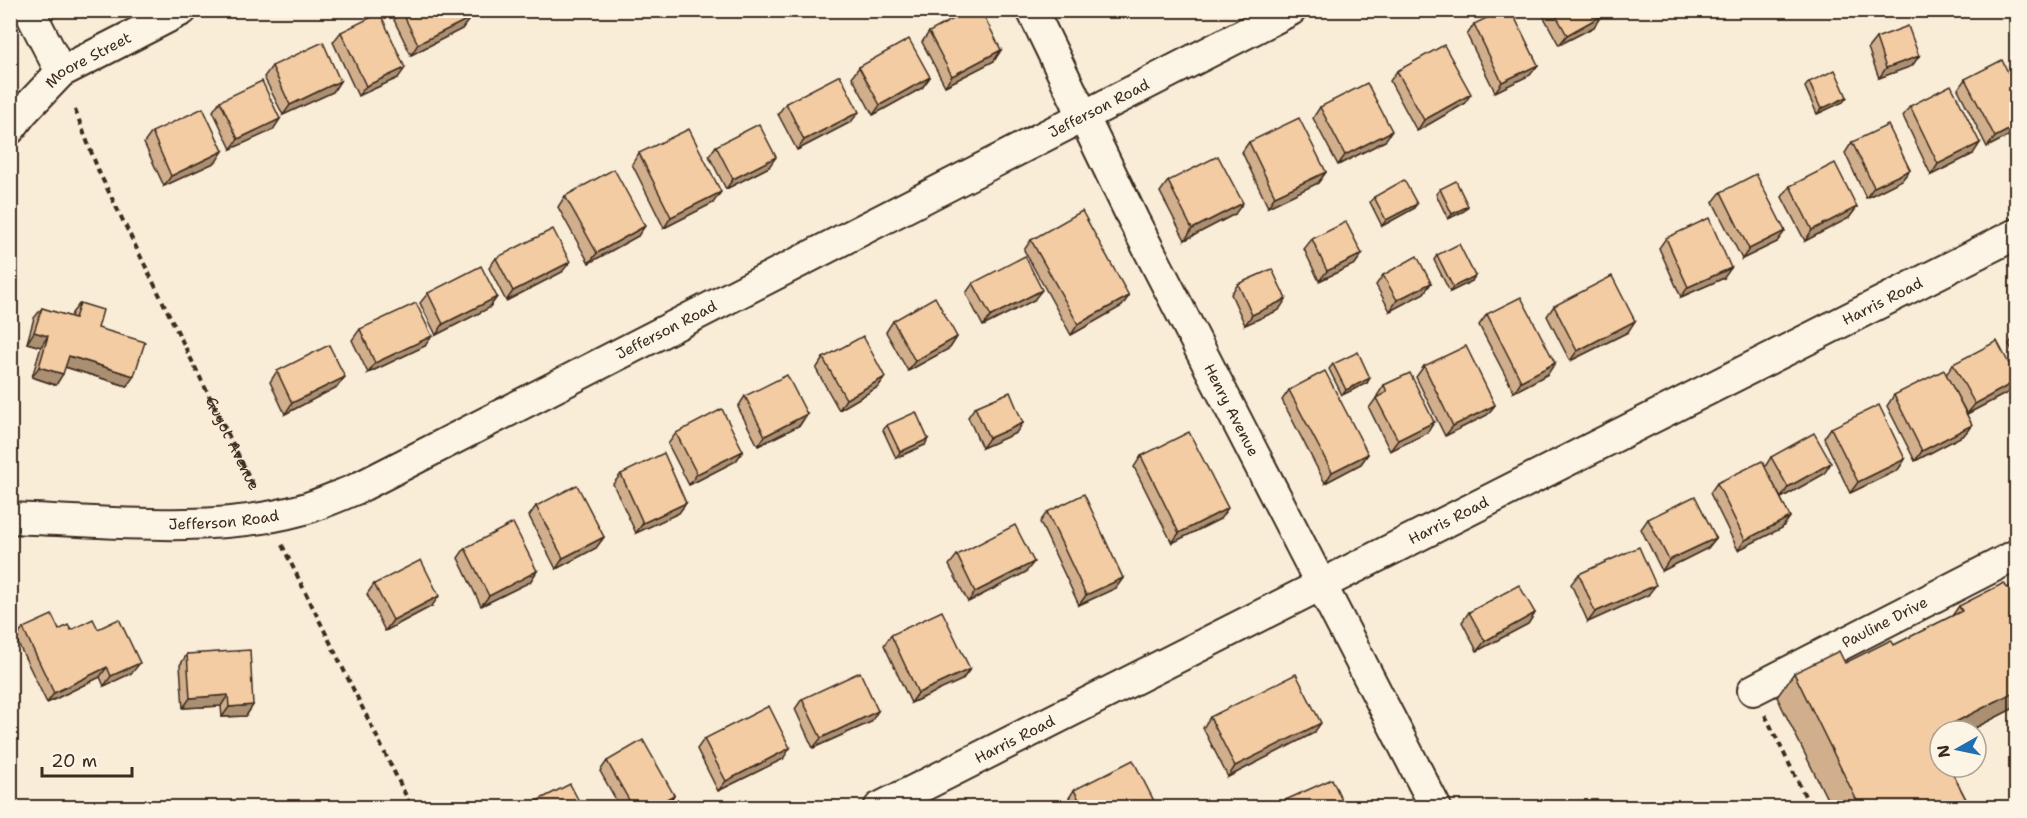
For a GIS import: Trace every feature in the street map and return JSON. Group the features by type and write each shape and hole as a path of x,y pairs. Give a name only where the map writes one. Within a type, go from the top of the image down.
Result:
{"street":[{"path":"29,10 61,72"},
{"name":"Moore Street","path":"10,129 61,72 182,10"},
{"name":"Henry Avenue","path":"1032,10 1133,219 1436,807"},
{"name":"Jefferson Road","path":"10,518 175,524 223,522 300,510 356,489 1290,10"},
{"name":"Harris Road","path":"879,807 2016,234"},
{"name":"Pauline Drive","path":"1753,690 2016,555"}],"path":[{"name":"Guyot Avenue","path":"75,110 99,172 412,807"},
{"path":"1753,690 1811,807"}],"building":[{"path":"401,10 466,10 470,18 418,44"},
{"path":"970,10 981,10 1001,50 952,76 929,32"},
{"path":"1503,10 1511,10 1538,65 1502,82 1474,24"},
{"path":"1553,10 1598,10 1601,16 1567,35"},
{"path":"380,13 405,68 366,86 341,32"},
{"path":"1908,26 1919,56 1886,68 1876,38"},
{"path":"909,39 930,77 880,105 859,67"},
{"path":"323,42 340,81 290,105 272,66"},
{"path":"1444,45 1471,94 1424,120 1397,71"},
{"path":"2002,60 2016,89 2016,126 1995,137 1965,79"},
{"path":"1835,70 1847,97 1821,109 1809,82"},
{"path":"840,75 859,112 804,140 786,103"},
{"path":"262,81 280,119 238,139 220,101"},
{"path":"1367,83 1392,131 1345,155 1320,107"},
{"path":"1951,85 1980,143 1938,164 1910,106"},
{"path":"203,108 223,151 171,176 152,132"},
{"path":"1299,118 1326,172 1275,196 1249,142"},
{"path":"759,124 776,157 733,179 716,146"},
{"path":"1888,125 1910,170 1874,187 1852,142"},
{"path":"689,129 721,192 671,217 639,153"},
{"path":"1218,156 1243,203 1192,229 1168,181"},
{"path":"1835,163 1857,207 1812,230 1790,186"},
{"path":"614,169 645,226 597,253 565,196"},
{"path":"1756,174 1785,231 1749,249 1721,192"},
{"path":"1404,180 1417,204 1386,220 1374,197"},
{"path":"1456,181 1468,206 1452,214 1440,189"},
{"path":"1082,211 1129,296 1078,324 1031,240"},
{"path":"1709,218 1731,268 1688,287 1666,238"},
{"path":"1346,222 1362,254 1327,271 1312,239"},
{"path":"553,229 570,262 513,291 496,258"},
{"path":"1459,244 1475,276 1453,287 1437,255"},
{"path":"1025,256 1042,290 991,316 973,283"},
{"path":"1417,256 1431,283 1397,300 1383,275"},
{"path":"481,266 497,297 443,324 428,293"},
{"path":"1272,269 1286,299 1252,315 1238,284"},
{"path":"1612,276 1635,321 1577,351 1554,306"},
{"path":"935,297 957,337 915,361 893,321"},
{"path":"1521,297 1555,363 1521,381 1487,314"},
{"path":"80,303 103,310 98,328 145,342 134,376 69,356 63,374 39,367 48,336 34,332 42,308 75,318"},
{"path":"416,303 432,336 375,363 360,329"},
{"path":"863,336 885,377 846,399 823,358"},
{"path":"1997,341 2016,381 1975,404 1953,364"},
{"path":"329,345 345,377 292,403 277,371"},
{"path":"1466,346 1495,405 1453,426 1424,366"},
{"path":"1358,352 1370,378 1346,390 1333,364"},
{"path":"1944,370 1972,425 1922,451 1894,395"},
{"path":"1325,371 1368,454 1332,472 1289,390"},
{"path":"1410,373 1434,422 1398,440 1376,398 1387,392 1384,385"},
{"path":"787,375 807,414 765,436 745,396"},
{"path":"1010,392 1023,423 989,438 975,407"},
{"path":"1879,405 1905,459 1858,482 1831,428"},
{"path":"722,409 743,451 697,474 676,433"},
{"path":"916,412 928,439 900,452 887,425"},
{"path":"1189,432 1228,508 1179,533 1141,456"},
{"path":"1814,433 1831,463 1788,487 1771,457"},
{"path":"664,453 686,503 643,523 621,474"},
{"path":"1762,461 1790,517 1745,540 1717,483"},
{"path":"577,485 604,537 563,558 536,506"},
{"path":"1084,494 1123,578 1086,595 1047,512"},
{"path":"1695,496 1716,538 1669,560 1648,519"},
{"path":"513,523 537,571 489,596 465,548"},
{"path":"1015,525 1034,562 975,592 957,555"},
{"path":"1639,547 1656,585 1595,612 1579,574"},
{"path":"421,560 439,596 393,620 374,584"},
{"path":"2004,583 2007,588 2016,583 2016,691 1961,719 1928,719 1928,779 1955,779 1970,807 1860,807 1794,673 1839,651 1845,663 1891,640 1894,645 1962,611 1959,606"},
{"path":"1519,585 1535,613 1485,641 1469,612"},
{"path":"942,611 970,669 918,693 891,635"},
{"path":"52,615 59,630 68,625 71,630 93,619 98,629 119,619 140,663 111,676 107,667 54,693 23,628"},
{"path":"250,650 253,705 229,707 228,695 190,698 187,654"},
{"path":"860,672 878,711 821,738 802,699"},
{"path":"1296,674 1321,723 1235,766 1210,717"},
{"path":"769,706 790,748 726,781 704,739"},
{"path":"643,740 674,795 652,807 633,807 607,761"},
{"path":"1133,760 1155,803 1147,807 1083,807 1074,790"},
{"path":"1332,779 1345,807 1270,807"},
{"path":"570,784 582,807 525,807"}]}
